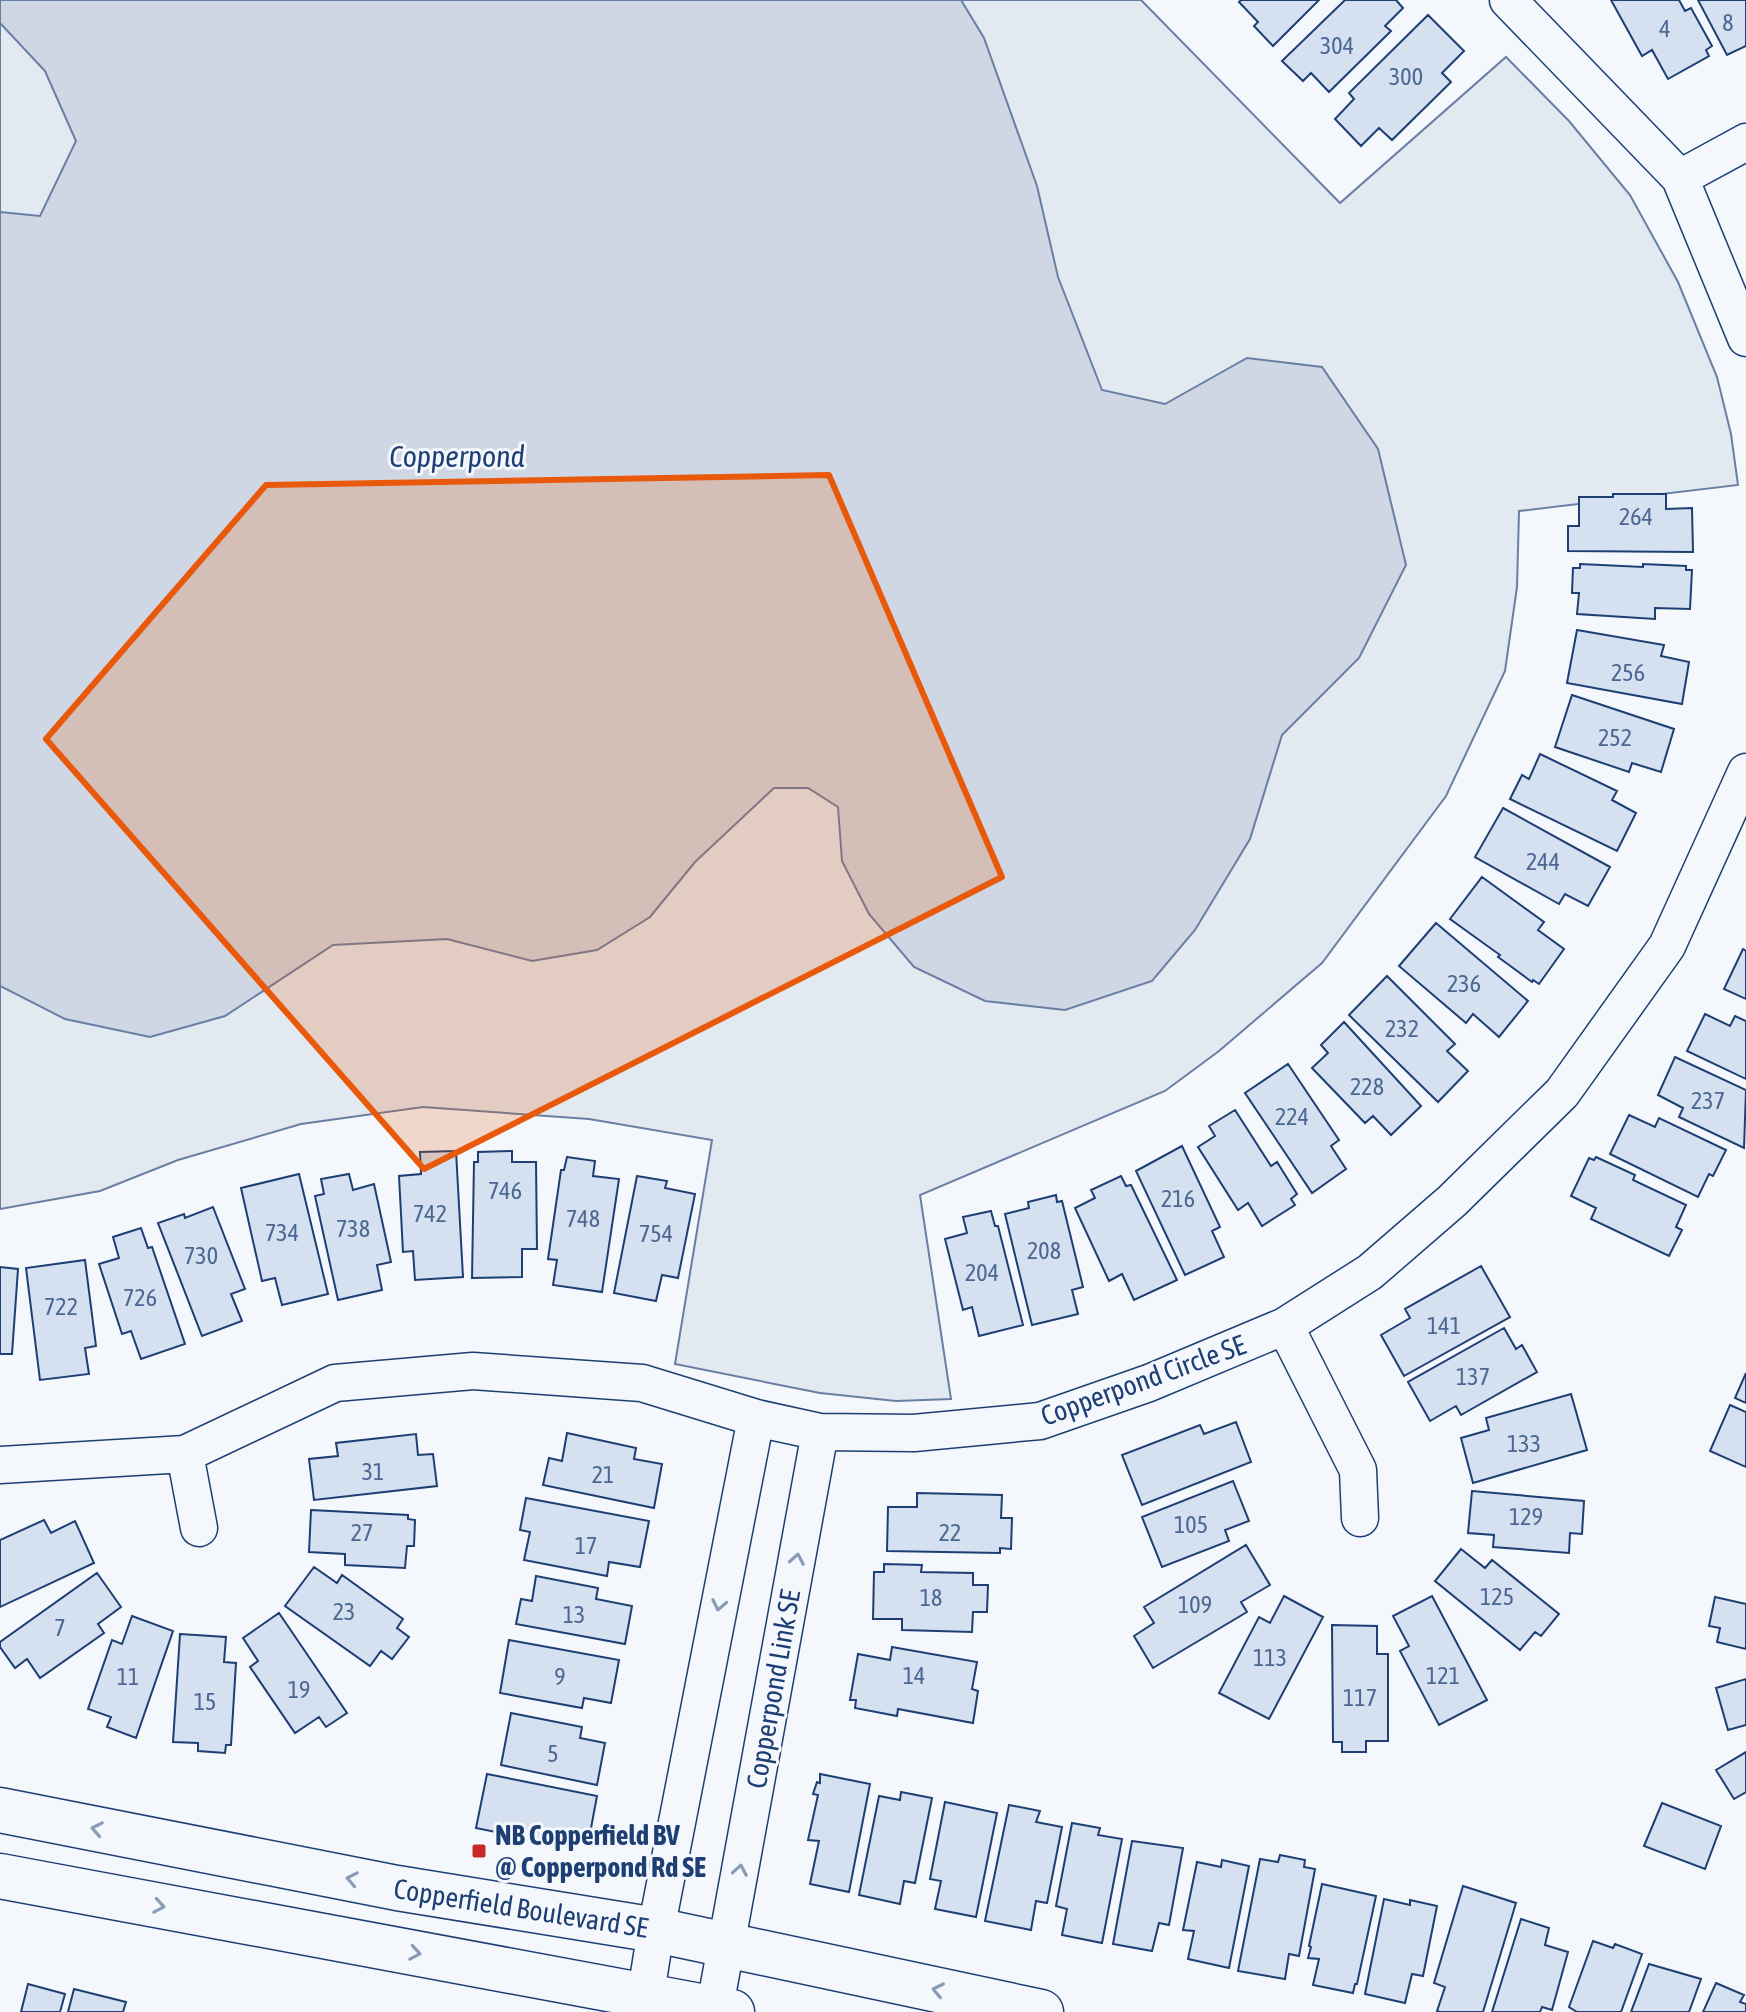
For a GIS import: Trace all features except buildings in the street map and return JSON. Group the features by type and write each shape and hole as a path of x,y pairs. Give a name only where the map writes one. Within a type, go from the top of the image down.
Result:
{"street":[{"path":"1508,0 1680,178 1746,338"},
{"path":"1680,178 1746,142"},
{"name":"Copperpond Circle SE","path":"0,1465 185,1454 335,1383 473,1371 642,1383 756,1418 820,1432 914,1433 1040,1421 1149,1383 1285,1326 1370,1272 1452,1201 1562,1093 1667,946 1746,772"},
{"path":"1285,1326 1358,1470 1360,1518"},
{"path":"645,2004 656,1930 756,1418"},
{"name":"Copperpond Link SE","path":"720,2011 726,1946 820,1432"},
{"path":"185,1454 199,1528"},
{"name":"Copperfield Boulevard SE","path":"0,1810 397,1888 656,1930 1041,2012"},
{"path":"0,1876 645,2004 720,2011"}],"highlighted area":[{"path":"829,475 1002,877 424,1169 46,739 266,485"}],"shaded area":[{"name":"Copperpond","path":"0,0 1141,0 1340,203 1506,57 1569,121 1630,195 1678,282 1717,377 1731,434 1738,485 1519,511 1517,587 1505,671 1446,796 1322,963 1219,1051 1165,1091 920,1195 951,1399 896,1401 820,1393 675,1364 712,1140 589,1119 423,1107 301,1124 178,1160 100,1191 0,1209"}],"water":[{"name":"Copperpond","path":"0,0 961,0 984,38 1037,186 1058,277 1102,390 1165,404 1247,358 1322,367 1378,449 1406,565 1359,658 1282,735 1250,839 1195,930 1152,981 1065,1010 985,1001 914,967 869,914 842,861 838,807 808,788 774,788 695,862 650,917 597,950 532,961 447,939 333,945 225,1016 150,1037 65,1019 0,986 0,212 40,216 76,141 45,71 0,23"}],"place":[{"name":"NB Copperfield BV @ Copperpond Rd SE","path":"479,1851"}]}
